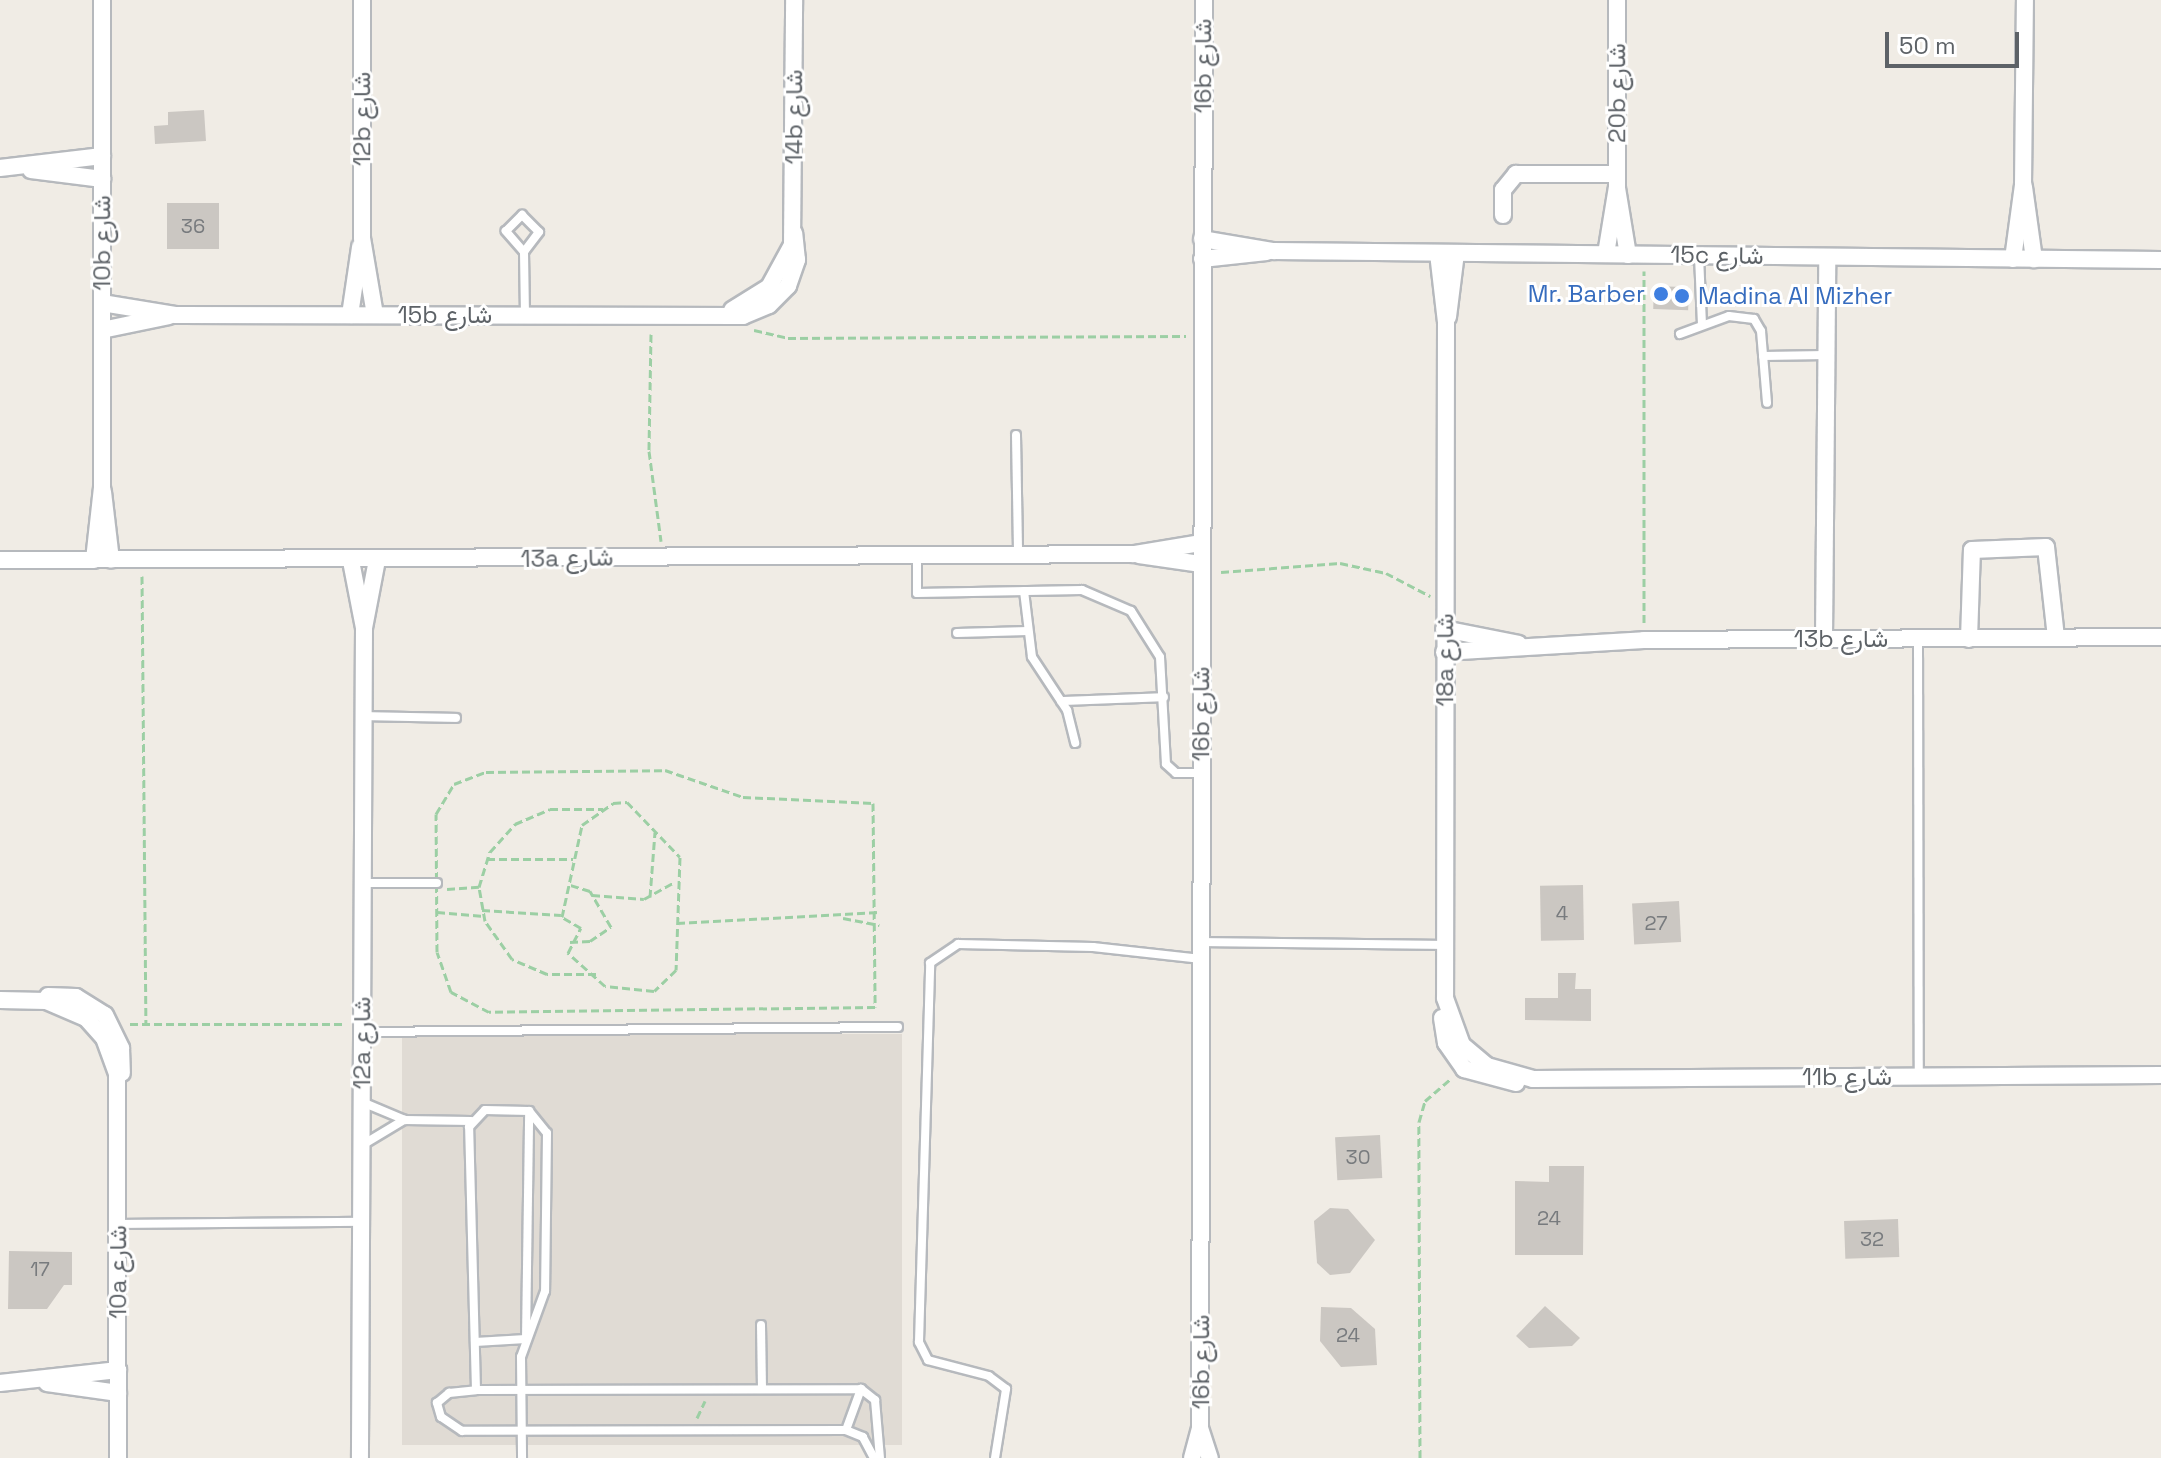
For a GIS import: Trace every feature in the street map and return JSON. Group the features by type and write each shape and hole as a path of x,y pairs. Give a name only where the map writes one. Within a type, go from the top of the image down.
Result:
{"street":[{"name":"10b شارع","path":"102,0 102,560"},
{"name":"12b شارع","path":"350,315 362,238 362,0"},
{"name":"14b شارع","path":"774,292 797,260 794,233 794,0"},
{"name":"16b شارع","path":"1192,1458 1200,1428 1204,0"},
{"name":"20b شارع","path":"1606,254 1617,180 1617,0"},
{"path":"2013,259 2023,185 2025,0"},
{"path":"21,168 102,156"},
{"path":"0,168 102,179"},
{"path":"1503,215 1503,190 1516,174 1617,180"},
{"name":"20b شارع","path":"1617,180 1636,255"},
{"path":"2023,185 2034,259"},
{"name":"12b شارع","path":"362,238 375,315"},
{"name":"15c شارع","path":"1202,239 1273,251"},
{"name":"15c شارع","path":"1202,259 1273,251 2161,260"},
{"name":"18a شارع","path":"1438,253 1446,322 1445,998 1453,1030 1468,1063"},
{"name":"18a شارع","path":"1446,322 1456,253"},
{"path":"1824,638 1827,257"},
{"name":"15b شارع","path":"102,303 175,315 716,314 774,292"},
{"name":"15b شارع","path":"102,330 175,315"},
{"name":"13a شارع","path":"0,560 351,561 1134,554 1201,543"},
{"path":"1969,639 1972,550 2046,547 2056,637"},
{"name":"13a شارع","path":"1134,554 1201,569"},
{"name":"12a شارع","path":"360,1458 364,628 377,560"},
{"name":"12a شارع","path":"351,561 364,628"},
{"name":"13b شارع","path":"1444,629 1520,644"},
{"name":"13b شارع","path":"1444,652 1520,644 1644,640 2161,637"},
{"path":"0,1000 60,1004 104,1026"},
{"name":"10a شارع","path":"104,1026 119,1086 118,1458"},
{"name":"11b شارع","path":"1468,1063 1490,1082 1533,1079 2161,1075"},
{"path":"47,1383 118,1370"},
{"path":"0,1383 47,1383 118,1393"},
{"name":"16b شارع","path":"1200,1428 1210,1458"}],"lane":[{"path":"524,252 506,231 522,215 539,226 524,252 525,314"},
{"path":"1699,255 1702,325"},
{"path":"1680,334 1702,325 1749,317 1760,326 1767,403"},
{"path":"1763,356 1826,355"},
{"path":"1016,435 1018,554"},
{"path":"917,555 917,593 1092,591 1131,611 1156,644 1164,697 1166,764 1176,773 1201,773"},
{"path":"1024,591 1028,631 1037,669 1061,701 1075,743"},
{"path":"957,633 1028,631"},
{"path":"1918,639 1919,1077"},
{"path":"1061,701 1164,697"},
{"path":"364,716 456,718"},
{"path":"363,883 437,886"},
{"path":"995,1458 1006,1389 989,1376 944,1368 919,1342 930,963 958,944 1201,951 1445,945"},
{"path":"362,1028 898,1027"},
{"path":"361,1102 405,1120 471,1121 485,1110 529,1111 547,1133 545,1291 526,1339"},
{"path":"522,1458 529,1111"},
{"path":"361,1145 405,1120"},
{"path":"471,1121 476,1390"},
{"path":"119,1224 361,1222"},
{"path":"761,1325 762,1389"},
{"path":"475,1342 526,1339"},
{"path":"846,1430 861,1389"},
{"path":"874,1458 863,1437 846,1430 462,1431 438,1413 444,1395 476,1390 861,1389 875,1400 880,1458"}],"path":[{"path":"1636,255 1644,640"},
{"path":"652,314 649,451 661,557"},
{"path":"746,327 788,338 1202,336"},
{"path":"142,560 146,1024"},
{"path":"1201,569 1340,563 1445,599"},
{"path":"665,770 743,797 868,799 878,814 880,999 867,1011 489,1012 462,1002 443,980 437,886 436,814 463,778 665,770"},
{"path":"482,910 562,915 581,928 570,942 570,956 596,974 611,990 666,986 676,970 677,850 627,802 603,809 538,812 506,832 487,859 479,887 482,910 484,916 520,965 547,974 596,974"},
{"path":"562,915 582,825 603,809"},
{"path":"650,897 655,832"},
{"path":"487,859 573,859"},
{"path":"568,884 592,895 650,897 677,881"},
{"path":"437,886 479,887"},
{"path":"570,942 610,929 592,895"},
{"path":"437,912 484,916"},
{"path":"676,923 843,918 879,912"},
{"path":"843,918 879,925"},
{"path":"104,1026 362,1028"},
{"path":"1420,1458 1419,1122 1430,1095 1468,1063"},
{"path":"697,1431 705,1389"}],"shaded area":[{"path":"402,1034 902,1034 902,1445 402,1445"}],"building":[{"path":"204,110 206,141 155,144 154,126 168,125 168,112"},
{"path":"167,203 219,203 219,249 167,249"},
{"path":"1654,286 1689,287 1688,310 1653,309"},
{"path":"1583,885 1584,940 1541,941 1540,886"},
{"path":"1679,901 1681,942 1634,944 1632,903"},
{"path":"1558,973 1576,973 1575,989 1591,989 1591,1021 1525,1020 1525,998 1558,998"},
{"path":"1380,1135 1382,1178 1337,1180 1335,1137"},
{"path":"1549,1166 1584,1166 1583,1255 1515,1255 1515,1181 1549,1182"},
{"path":"1330,1208 1348,1209 1375,1240 1350,1273 1330,1275 1317,1263 1314,1221"},
{"path":"1898,1219 1899,1257 1845,1259 1844,1221"},
{"path":"9,1251 72,1252 72,1285 64,1285 47,1309 8,1309"},
{"path":"1545,1306 1580,1338 1572,1346 1529,1348 1516,1336"},
{"path":"1321,1307 1351,1308 1375,1329 1377,1365 1341,1367 1320,1341"}],"place":[{"name":"Mr. Barber","path":"1661,294"},
{"name":"Madina Al Mizher","path":"1682,296"}]}
